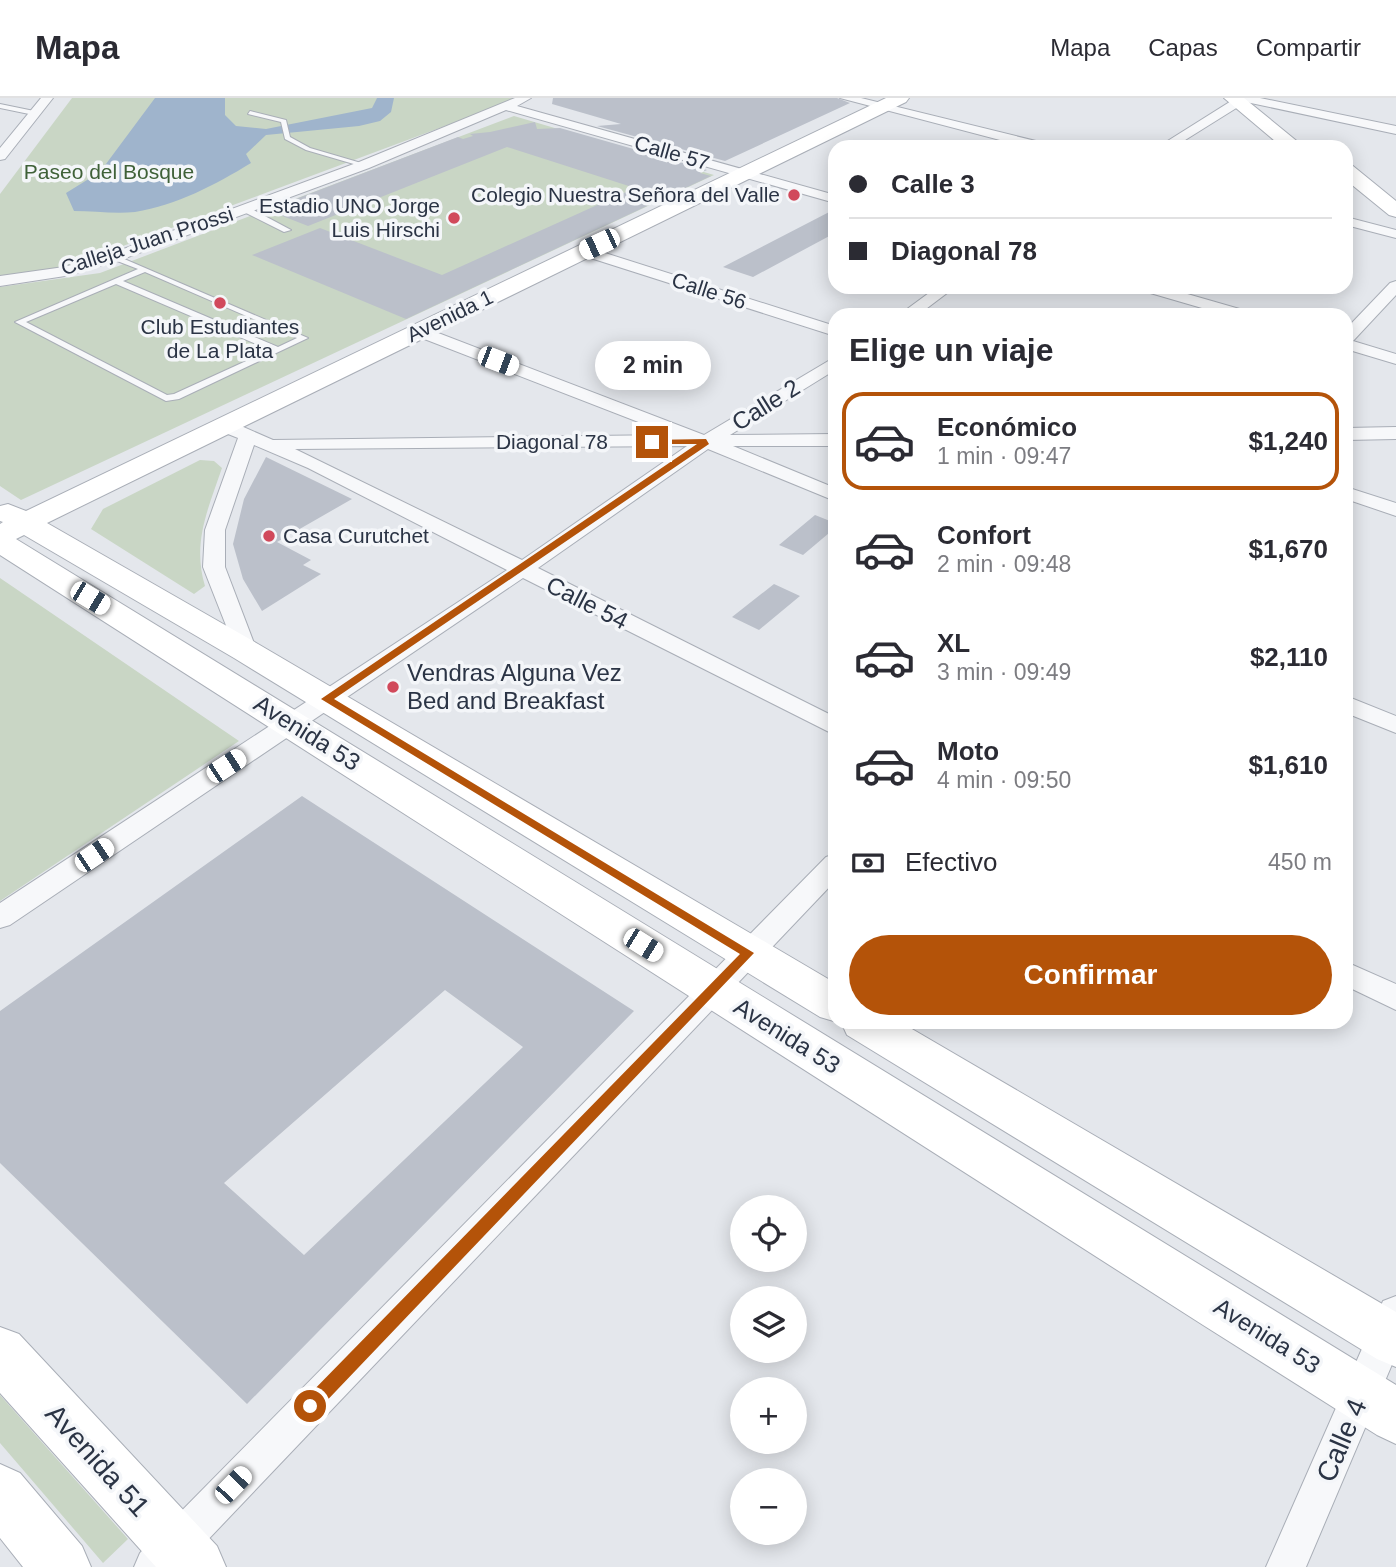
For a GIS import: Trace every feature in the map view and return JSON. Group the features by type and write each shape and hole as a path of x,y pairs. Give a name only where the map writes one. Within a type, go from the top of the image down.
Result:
{"street":[{"path":"0,156 47,98"},
{"name":"Calleja Juan Prossi","path":"0,281 65,271 114,257 364,165 525,98"},
{"path":"533,114 529,109 537,98"},
{"path":"846,98 1015,140"},
{"name":"Avenida 1","path":"7,527 237,430 420,331 900,98"},
{"path":"1246,99 1297,140"},
{"path":"1177,140 1246,99 1396,130"},
{"name":"Calle 57","path":"511,102 533,114 828,197"},
{"path":"1353,176 1396,211"},
{"path":"1353,195 1396,232"},
{"path":"1353,223 1396,232"},
{"name":"Calle 56","path":"583,251 828,329"},
{"path":"1353,331 1396,286"},
{"path":"916,308 937,294"},
{"path":"1170,294 1220,308"},
{"path":"420,331 828,492"},
{"path":"1353,346 1396,359"},
{"name":"Calle 2","path":"0,917 521,570 706,442 828,366"},
{"path":"237,430 215,530 214,567 246,651"},
{"name":"Calle 54","path":"237,430 270,443 828,724"},
{"path":"1353,434 1396,433"},
{"name":"Diagonal 78","path":"270,443 828,440"},
{"path":"1353,495 1396,510"},
{"name":"Avenida 53","path":"7,527 246,651 828,1001"},
{"name":"Avenida 53","path":"7,527 292,723 1379,1406"},
{"path":"1353,707 1396,725"},
{"path":"175,1560 828,871"},
{"path":"1353,977 1396,998"},
{"path":"875,1029 1393,1330"},
{"name":"Calle 4","path":"1286,1567 1379,1406 1393,1330"},
{"name":"Avenida 51","path":"0,1353 175,1560"},
{"path":"0,1493 61,1567"}],"lane":[{"path":"0,106 34,113"},
{"path":"250,113 284,121 287,138 307,149 364,165"},
{"path":"245,209 287,230"},
{"path":"114,257 145,269 304,338 176,397 166,398 19,322 145,269"},
{"path":"116,281 278,350"}],"green space":[{"name":"Paseo del Bosque","path":"72,98 520,98 64,268 0,277 0,194"},
{"name":"Club Estudiantes de La Plata","path":"514,116 714,175 21,500 0,486 0,287 100,273"},
{"path":"200,460 214,461 222,468 203,526 200,555 205,586 194,594 91,529 103,509"},
{"path":"0,578 239,741 0,901"},
{"path":"0,1395 128,1539 103,1563 0,1443"}],"water":[{"path":"155,98 225,98 225,115 236,126 266,129 372,108 377,98 394,98 391,112 380,121 359,126 266,135 246,154 251,163 181,199 135,212 74,211 66,193 100,172"}],"building":[{"path":"553,98 837,98 850,103 725,161 597,126 621,124 552,104"},
{"path":"535,122 537,129 560,128 707,170 700,173 711,176 406,319 252,255 320,228 442,275 635,188 507,147 308,226 267,210 458,137 463,139 473,136 470,134"},
{"path":"828,213 828,237 753,277 723,267"},
{"path":"266,457 352,499 277,542 311,560 303,565 321,574 262,611 243,579 233,544 244,499"},
{"path":"815,515 828,520 828,534 803,555 779,545"},
{"path":"774,584 800,596 759,630 732,617"},
{"path":"302,796 634,1011 247,1404 0,1163 0,1011","holes":["445,990 523,1047 304,1255 224,1183"]}],"place":[{"name":"Colegio Nuestra Señora del Valle","path":"794,195"},
{"name":"Estadio UNO Jorge Luis Hirschi","path":"454,218"},
{"name":"Club Estudiantes de La Plata","path":"220,303"},
{"name":"Casa Curutchet","path":"269,536"},
{"name":"Vendras Alguna Vez Bed and Breakfast","path":"393,687"}],"route":[{"path":"310,1406 748,953 326,699 521,570 706,442 652,442"}]}
